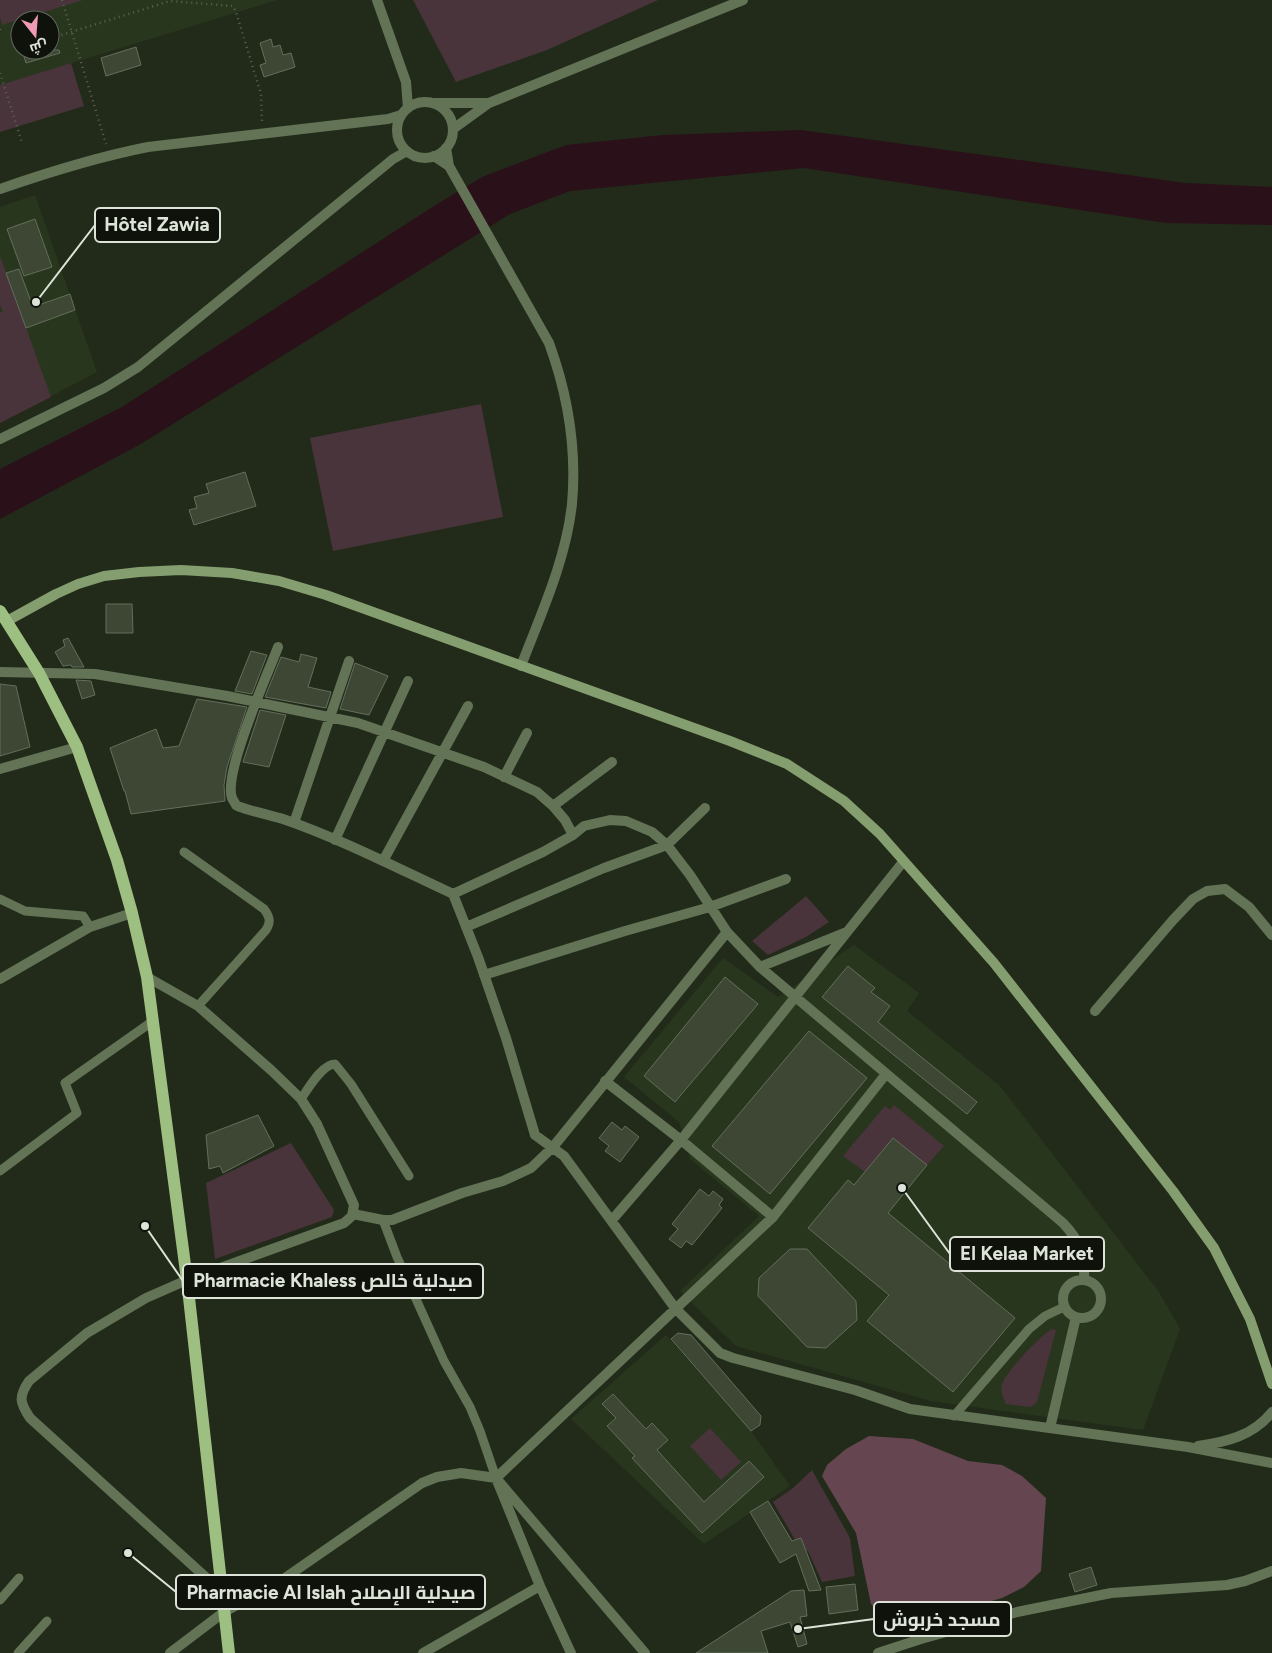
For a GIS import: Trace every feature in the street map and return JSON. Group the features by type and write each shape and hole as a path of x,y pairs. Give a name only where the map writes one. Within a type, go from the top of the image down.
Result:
{"main road":[{"path":"229,1653 187,1280 147,977 117,860 77,747 39,673 4,616 78,584 104,576 181,570 232,573 279,581 326,595 730,741 787,764 844,801 880,834 994,963 1173,1191 1214,1248 1250,1319 1272,1384"}],"street":[{"path":"377,0 406,82 405,111 398,122 398,138 407,151 420,157 434,156 446,148 452,139 452,120 441,106 432,102"},
{"path":"453,129 489,103 743,0"},
{"path":"0,189 110,155 175,144 388,119 405,111 415,103 489,103"},
{"path":"446,148 452,170 537,320 553,352 568,406 574,455 572,504 554,580 521,666"},
{"path":"0,440 104,388 138,366 394,159 407,151"},
{"path":"434,156 452,170"},
{"path":"278,647 244,735 233,770 231,784 232,799 235,804 294,823 383,861 453,894 506,1038 535,1135 564,1156 675,1308 720,1353 854,1390 910,1409 1188,1447 1272,1463"},
{"path":"294,823 349,661"},
{"path":"0,672 95,674 257,702 358,723 484,767 537,792 565,820 573,835"},
{"path":"335,840 408,682"},
{"path":"383,861 468,706"},
{"path":"504,776 527,733"},
{"path":"0,769 77,747"},
{"path":"553,806 612,762"},
{"path":"466,927 510,910 604,868 667,845 706,808"},
{"path":"453,894 542,852 573,835 584,826 610,820 626,821 652,832 667,845 690,875 727,932 760,967 1063,1223 1078,1242 1084,1263 1084,1280"},
{"path":"612,1220 681,1140 903,862"},
{"path":"484,975 625,931 710,907 786,879"},
{"path":"1095,1011 1173,920 1193,899 1207,891 1225,889 1249,907 1272,935"},
{"path":"0,979 90,927 132,913"},
{"path":"353,1214 392,1220 462,1193 503,1181 531,1168 553,1147 727,932"},
{"path":"760,967 848,932"},
{"path":"147,977 198,1006 301,1099 317,1124 354,1205 353,1214 344,1223 187,1280 146,1298 88,1333 29,1382 22,1391 21,1398 30,1418 222,1592"},
{"path":"496,1478 773,1217 886,1074"},
{"path":"605,1081 681,1140 773,1217"},
{"path":"1084,1280 1096,1287 1101,1297 1098,1308 1090,1316 1084,1318 1076,1317 1067,1312 1062,1300 1066,1288 1075,1282 1084,1280"},
{"path":"1050,1428 1076,1317"},
{"path":"1188,1447 1225,1442 1242,1435 1256,1428 1272,1412"},
{"path":"170,1653 224,1612 282,1580 422,1483 437,1477 461,1473 496,1478 644,1653"},
{"path":"496,1478 540,1586 571,1653"},
{"path":"878,1653 1017,1612 1111,1593 1227,1585 1245,1581 1272,1571"},
{"path":"423,1653 540,1586"}],"lane":[{"path":"184,852 264,909 269,915 270,920 266,930 198,1006"},
{"path":"0,898 25,911 83,916 90,927"},
{"path":"0,1171 77,1113 65,1084 153,1021"},
{"path":"301,1099 323,1070 330,1064 335,1064 356,1092 409,1176"},
{"path":"383,1220 397,1257 444,1361 470,1407 496,1478"},
{"path":"954,1416 1028,1329 1045,1316 1064,1306"},
{"path":"0,1600 19,1578"},
{"path":"18,1653 47,1621"}],"path":[{"path":"62,0 110,155"},
{"path":"60,36 170,1 233,6 261,94 262,134"},
{"path":"0,73 22,143"}],"shaded area":[{"path":"0,0 277,0 0,85"},
{"path":"0,0 83,0 51,10 10,10 10,23 2,25"},
{"path":"413,0 658,0 547,50 456,82"},
{"path":"71,63 84,106 0,132 0,85"},
{"path":"801,130 1186,183 1272,187 1272,225 1166,223 804,168 570,191 510,214 139,445 0,519 0,469 122,407 482,177 566,145 663,135"},
{"path":"35,195 97,372 0,423 0,207"},
{"path":"0,256 51,397 0,423 0,313 3,311 0,305"},
{"path":"481,404 503,517 333,551 310,438"},
{"path":"806,896 829,922 806,937 768,955 752,941"},
{"path":"854,945 919,993 907,1011 1000,1086 1159,1292 1180,1329 1143,1430 931,1401 736,1346 680,1291 759,1216 690,1159 679,1122 624,1077 723,958 778,997"},
{"path":"894,1105 944,1146 927,1165 893,1138 865,1172 843,1156 885,1106 890,1110"},
{"path":"291,1143 334,1210 332,1217 215,1259 206,1183"},
{"path":"1052,1329 1056,1330 1037,1402 1031,1407 1006,1404 1002,1390 1005,1379 1024,1354"},
{"path":"666,1335 751,1431 790,1486 704,1544 571,1419"},
{"path":"710,1428 741,1462 721,1480 690,1446"},
{"path":"869,1436 913,1439 968,1461 1002,1465 1022,1476 1046,1498 1041,1571 1024,1587 1002,1598 911,1624 886,1620 871,1604 856,1533 822,1476 827,1465 846,1449"},
{"path":"812,1470 850,1538 855,1576 822,1582 808,1551 801,1550 773,1502 793,1488"}],"building":[{"path":"271,39 273,47 280,45 283,55 291,53 295,67 264,77 260,65 266,63 260,43"},
{"path":"136,47 141,65 106,76 101,58"},
{"path":"25,60 36,60 26,63"},
{"path":"35,219 52,267 24,276 7,229"},
{"path":"19,269 33,307 70,294 75,310 26,328 6,273"},
{"path":"245,472 256,506 194,525 189,510 197,508 194,497 209,493 206,484"},
{"path":"106,604 132,604 133,633 106,633"},
{"path":"68,638 84,667 63,666 55,652 65,646 63,640"},
{"path":"251,651 267,655 252,694 235,691"},
{"path":"301,654 317,658 308,687 331,692 326,708 265,697 281,657 299,662"},
{"path":"355,663 388,676 369,715 340,709"},
{"path":"76,680 91,681 95,695 82,699"},
{"path":"0,684 16,686 30,747 0,756"},
{"path":"197,699 247,707 227,767 224,785 225,801 131,814 110,748 156,729 163,748 179,746"},
{"path":"260,710 286,715 269,767 243,762"},
{"path":"848,966 875,988 871,992 890,1006 878,1022 977,1102 967,1114 822,997"},
{"path":"725,977 758,1004 675,1102 644,1076"},
{"path":"809,1031 867,1078 770,1194 712,1146"},
{"path":"258,1115 274,1146 223,1173 220,1166 209,1169 206,1135"},
{"path":"612,1122 622,1130 625,1126 639,1137 620,1162 605,1151 609,1146 599,1138"},
{"path":"893,1138 927,1165 888,1213 1015,1318 953,1392 867,1321 889,1295 808,1228 848,1180 854,1185"},
{"path":"700,1189 709,1196 713,1191 723,1199 719,1205 722,1208 692,1245 686,1241 681,1248 669,1239 678,1229 672,1224"},
{"path":"790,1249 807,1249 856,1301 857,1320 826,1348 807,1347 758,1296 759,1278"},
{"path":"678,1333 691,1335 761,1416 760,1425 751,1431 671,1339"},
{"path":"613,1394 646,1429 652,1423 668,1440 657,1450 704,1502 749,1461 764,1477 702,1533 632,1458 635,1456 607,1426 616,1418 602,1404"},
{"path":"768,1501 792,1541 801,1538 821,1590 809,1591 796,1554 780,1563 750,1512"},
{"path":"1091,1567 1097,1585 1075,1592 1069,1574"},
{"path":"855,1584 858,1610 829,1614 826,1587"},
{"path":"804,1590 807,1616 800,1617 807,1644 798,1647 790,1622 761,1631 768,1653 696,1653 791,1591"}],"place":[{"name":"Hôtel Zawia","path":"36,302"},
{"name":"El Kelaa Market","path":"902,1188"},
{"name":"Pharmacie Khaless صيدلية خالص","path":"145,1226"},
{"name":"Pharmacie Al Islah صيدلية الإصلاح","path":"128,1553"},
{"name":"مسجد خربوش","path":"798,1629"}]}
